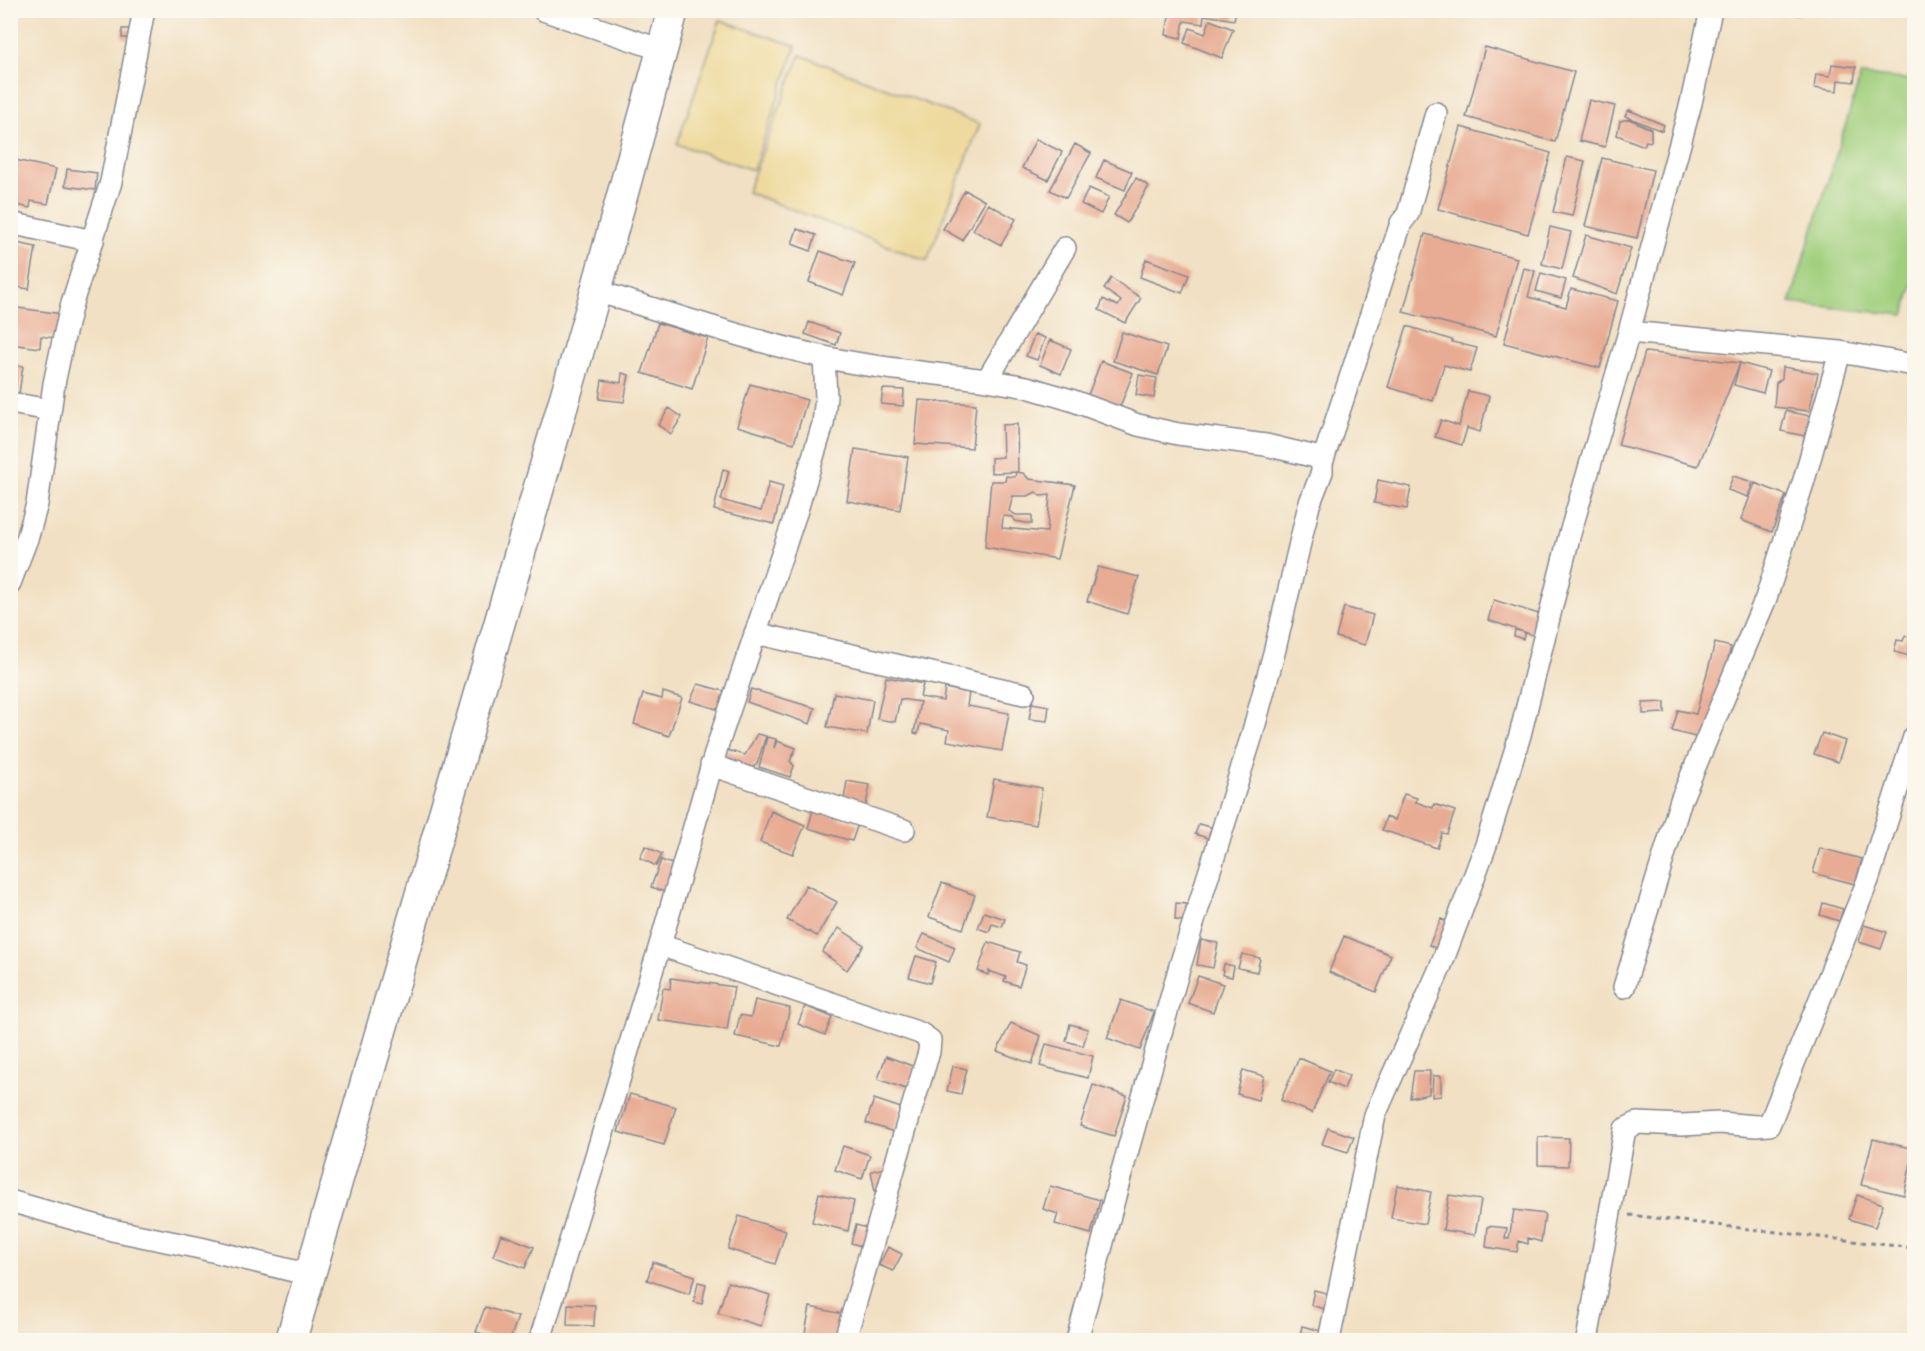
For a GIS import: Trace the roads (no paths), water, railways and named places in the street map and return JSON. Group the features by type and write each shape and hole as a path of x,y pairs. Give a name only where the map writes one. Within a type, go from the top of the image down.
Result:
{"street":[{"path":"10,583 37,504 50,410 65,332 111,182 144,10"},
{"path":"543,10 662,50"},
{"path":"291,1341 596,291 673,10"},
{"path":"1329,1341 1375,1115 1440,968 1486,845 1520,735 1569,537 1629,332 1691,103 1711,10"},
{"path":"1077,1341 1176,980 1252,735 1309,505 1322,472 1322,463 1401,223 1408,214 1436,113"},
{"path":"10,224 93,241"},
{"path":"987,380 1065,248"},
{"path":"596,291 824,357 1027,387 1071,400 1138,425 1178,434 1266,445 1316,458 1322,463"},
{"path":"1629,332 1840,352 1914,365"},
{"path":"1624,987 1681,800 1766,598 1807,470 1840,352"},
{"path":"540,1341 660,945 711,765 823,424 826,397 824,357"},
{"path":"10,403 50,410"},
{"path":"755,633 1024,694"},
{"path":"1587,1341 1625,1129 1637,1123 1769,1125 1788,1084 1868,880 1914,737"},
{"path":"711,765 904,830"},
{"path":"660,945 920,1033 930,1040 929,1052 845,1341"},
{"path":"10,1201 112,1230 200,1248 310,1275"}]}
